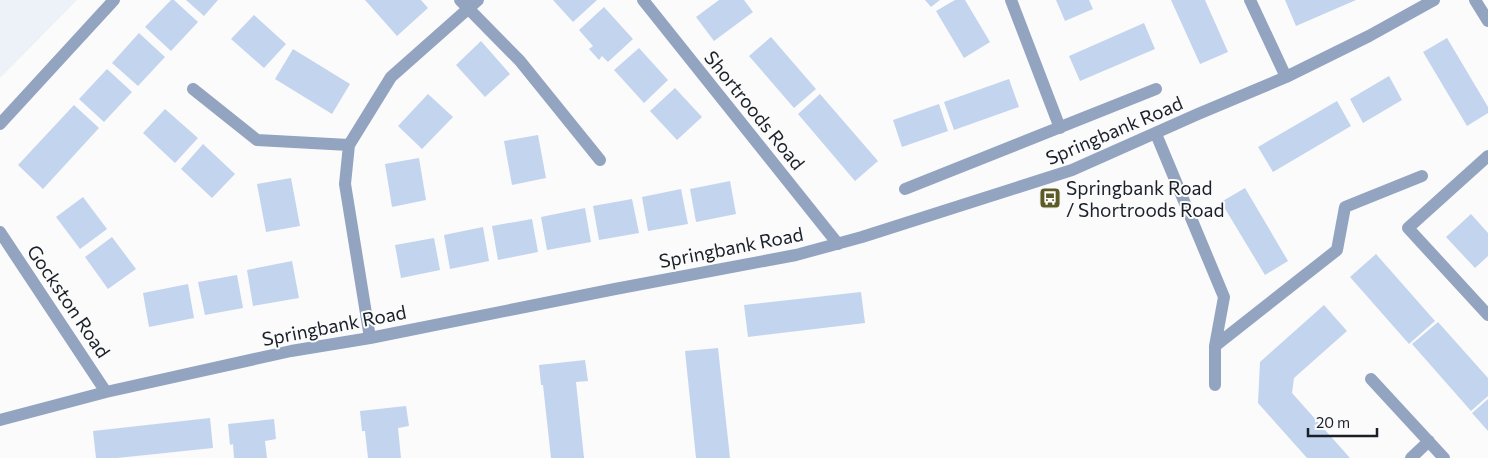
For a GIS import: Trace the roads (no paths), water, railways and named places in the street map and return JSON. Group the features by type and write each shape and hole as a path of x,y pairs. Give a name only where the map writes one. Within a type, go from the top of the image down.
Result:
{"street":[{"path":"0,124 114,0"},
{"path":"1011,0 1060,128"},
{"path":"1250,0 1286,77"},
{"name":"Springbank Road","path":"0,420 106,392 291,351 370,338 796,255 838,244 1072,170 1286,77 1369,36 1434,0"},
{"path":"1475,0 1488,21"},
{"name":"Shortroods Road","path":"645,1 838,244"},
{"path":"370,338 345,184 349,145 391,77 469,3 520,61 600,160"},
{"path":"193,89 257,140 349,145"},
{"path":"905,190 1156,89"},
{"path":"1156,134 1224,297 1215,346 1215,385"},
{"path":"1488,156 1408,228 1488,315"},
{"path":"1215,346 1337,250 1345,207 1422,176"},
{"name":"Gockston Road","path":"0,232 106,392"},
{"path":"1371,379 1444,458"},
{"path":"1411,458 1428,441"}],"place":[{"name":"Springbank Road / Shortroods Road","path":"1050,198"}]}
